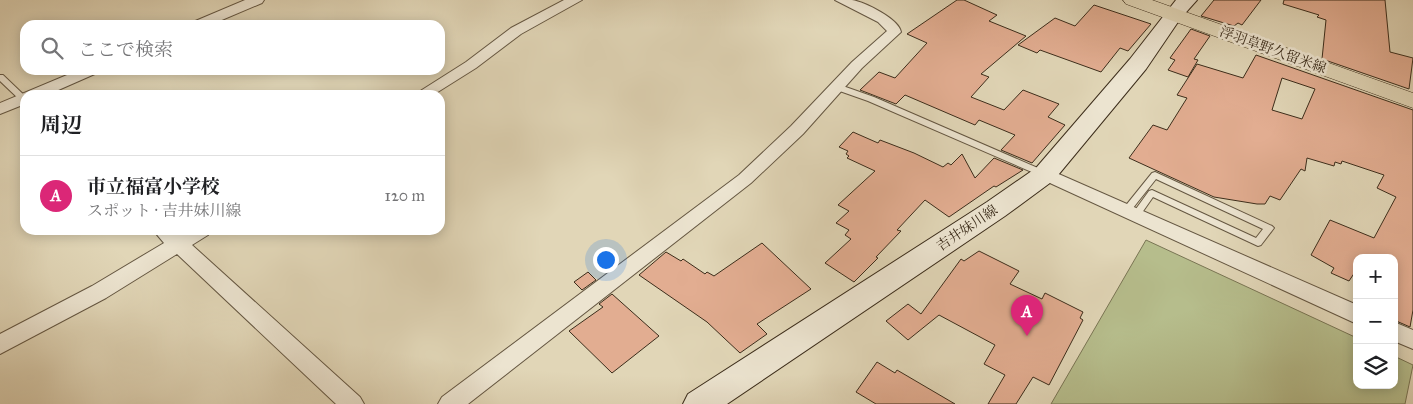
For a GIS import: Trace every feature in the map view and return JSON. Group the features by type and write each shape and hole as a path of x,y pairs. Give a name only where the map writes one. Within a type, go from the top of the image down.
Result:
{"main road":[{"name":"浮羽草野久留米線","path":"1133,0 1180,7 1413,100"},
{"name":"吉井妹川線","path":"700,404 962,231 1044,174 1138,64 1180,7"}],"street":[{"path":"210,20 257,0"},
{"path":"430,90 471,65 516,31 575,0"},
{"path":"450,404 745,179 797,130 857,65 894,32 893,27 883,19 842,0"},
{"path":"46,90 80,75"},
{"path":"0,109 20,101"},
{"path":"1044,174 1353,313"},
{"path":"0,345 99,292 170,237 352,404"},
{"path":"1398,333 1413,340"}],"lane":[{"path":"0,77 20,93"},
{"path":"837,87 1044,174"},
{"path":"1155,175 1269,228 1258,244 1152,193 1131,213 1155,175"}],"green space":[{"path":"1146,240 1353,336 1353,389 1398,389 1398,358 1413,365 1405,404 1051,404"}],"building":[{"path":"957,0 964,0 997,15 989,21 1026,36 981,74 989,77 971,97 1004,110 1023,90 1059,104 1048,117 1065,125 1032,163 1001,150 1015,135 979,120 975,125 905,95 896,104 860,90 879,72 895,78 927,43 907,34"},
{"path":"1214,0 1261,0 1242,25 1238,23 1234,26 1201,16"},
{"path":"1284,0 1385,0 1390,52 1413,58 1409,89 1322,59 1326,20 1317,17 1319,15 1283,4"},
{"path":"1094,5 1151,24 1128,51 1120,48 1101,72 1040,50 1037,53 1018,45 1055,18 1075,26"},
{"path":"1191,29 1210,36 1194,59 1198,60 1188,77 1168,70 1175,60 1170,58"},
{"path":"1256,55 1413,110 1413,310 1410,327 1398,322 1398,254 1353,254 1353,275 1349,281 1331,273 1334,268 1311,255 1330,220 1374,238 1396,197 1377,188 1384,175 1342,161 1341,164 1335,162 1334,166 1307,158 1305,171 1301,169 1280,200 1270,196 1265,204 1257,204 1214,197 1129,158 1153,125 1167,130 1187,98 1177,95 1197,64 1243,78","holes":["1282,78 1315,89 1302,119 1272,110"]},
{"path":"853,132 878,143 880,140 914,153 943,167 948,163 951,165 962,154 975,178 994,158 1023,170 996,187 994,186 949,217 925,200 897,230 901,231 876,257 878,258 854,282 825,263 851,239 845,235 849,230 836,223 849,211 838,205 875,171 847,158 849,156 846,154 848,151 839,147"},
{"path":"762,243 811,289 757,324 767,334 740,353 707,322 639,275 666,252 681,261 683,259 705,274 707,272 714,276"},
{"path":"979,251 1019,271 1010,284 1042,299 1045,293 1083,312 1080,318 1083,320 1049,385 1033,377 1016,404 988,404 1005,375 984,364 995,345 939,315 908,340 886,321 908,304 921,314 961,259 964,261"},
{"path":"588,272 596,280 582,290 574,282"},
{"path":"612,294 659,336 612,373 569,331 603,307 599,304"},
{"path":"877,362 895,373 897,370 955,404 876,404 856,392"}],"place":[{"name":"市立福富小学校","path":"1027,336"}]}
